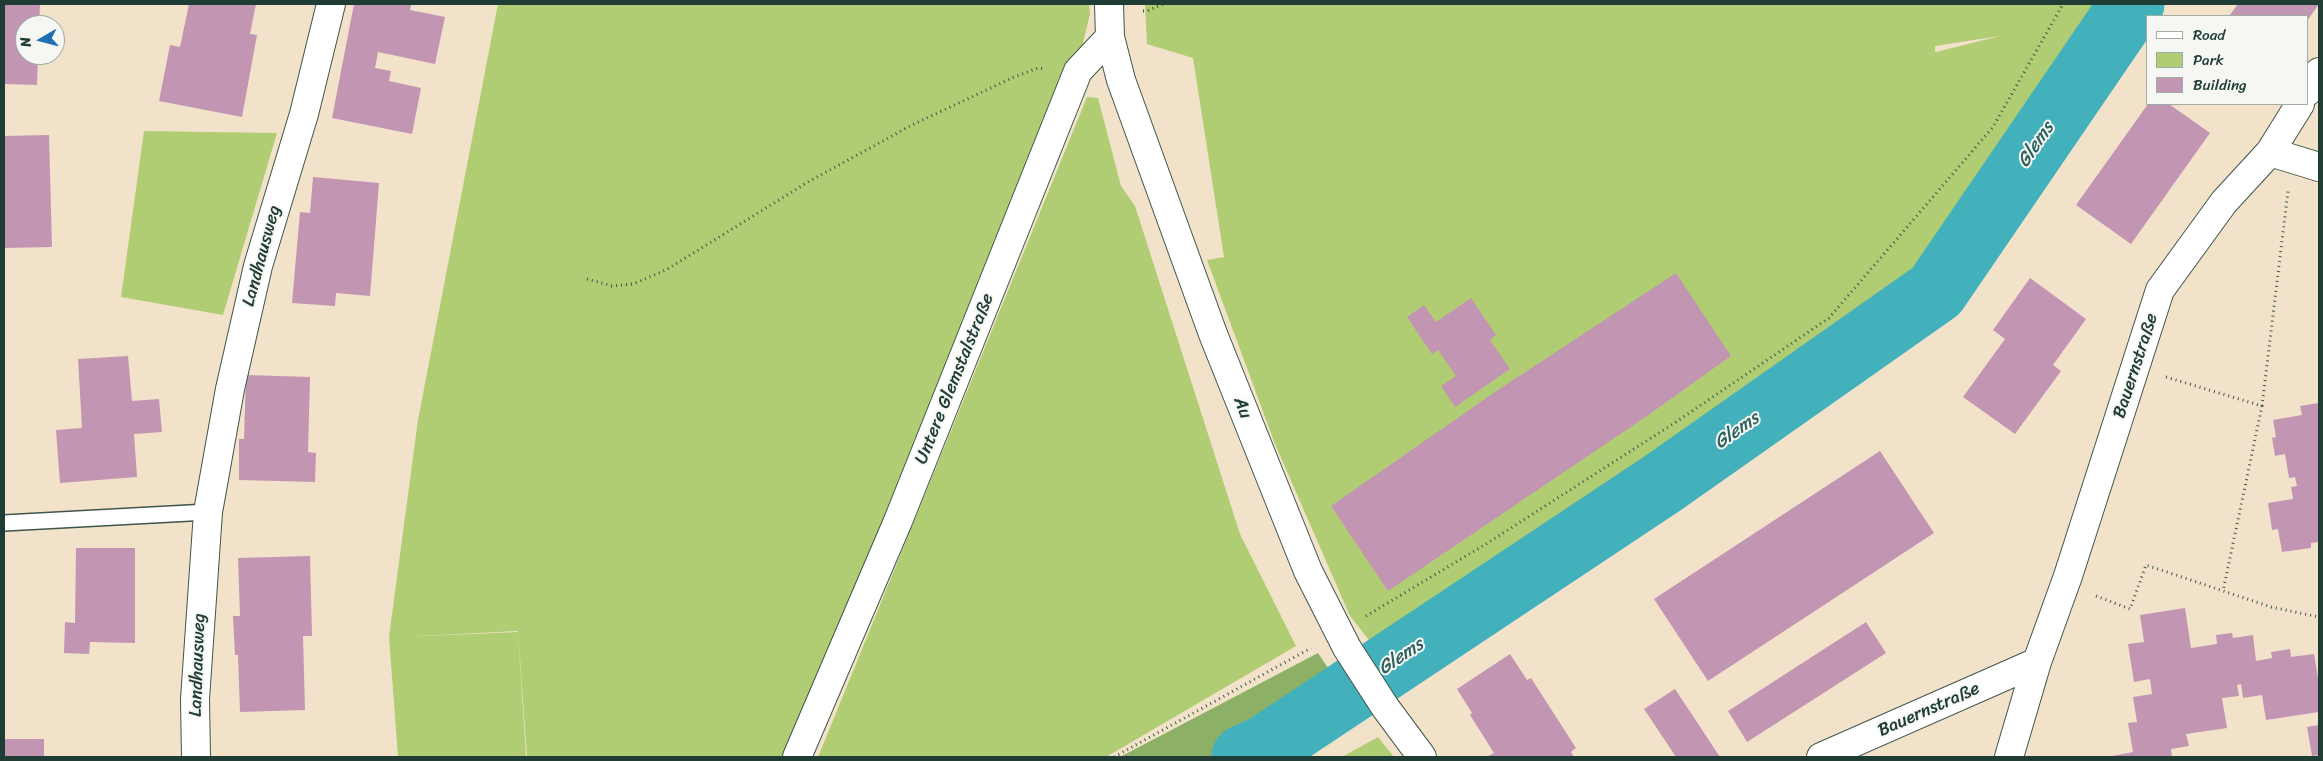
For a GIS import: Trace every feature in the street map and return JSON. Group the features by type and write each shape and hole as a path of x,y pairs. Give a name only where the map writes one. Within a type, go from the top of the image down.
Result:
{"street":[{"name":"Landhausweg","path":"196,757 195,699 208,512 230,388 258,266 304,114 331,4"},
{"path":"1109,4 1110,36"},
{"name":"Au","path":"1110,36 1121,80 1213,334 1304,563 1343,640 1385,707 1422,757"},
{"name":"Untere Glemstalstraße","path":"797,757 898,520 1078,72 1110,36"},
{"path":"2308,90 2319,72"},
{"name":"Bauernstraße","path":"2009,757 2037,662 2068,576 2160,290 2224,202 2281,156 2300,105"},
{"path":"2281,156 2319,167"},
{"name":"Bauernstraße","path":"1821,757 2037,662"}],"lane":[{"path":"4,523 208,512"}],"path":[{"path":"1114,757 1343,640 1486,544 1660,433 1829,318 1992,127 2063,4"},
{"path":"587,280 612,286 633,284 658,273 808,182 912,125 1014,77 1038,68 1078,72"},
{"path":"2223,591 2262,406 2281,156"},
{"path":"2193,386 2262,406"},
{"path":"2130,609 2146,565 2270,607 2319,618"}],"green space":[{"path":"498,4 1089,4 1090,14 1082,47 788,757 527,757 518,631 402,637 518,632 526,757 398,757 389,637 418,420"},
{"path":"1145,4 2157,4 2149,15 2146,15 2146,19 1912,333 1406,687 1350,616 1275,444 1207,260 1224,257 1193,58 1147,44","holes":["2000,36 1935,52 1935,46"]},
{"path":"1087,97 1098,98 1121,186 1135,206 1240,534 1296,646 1106,757 818,757"},
{"path":"144,131 277,133 223,315 121,297"},
{"path":"1318,653 1347,696 1266,747 1244,757 1120,757"},
{"path":"1378,737 1394,757 1342,757"}],"building":[{"path":"4,4 40,4 39,15 15,15 15,65 38,65 37,85 4,84"},
{"path":"189,4 256,4 250,34 257,35 242,117 159,101 170,45 180,47"},
{"path":"354,4 411,4 410,10 445,17 435,64 378,52 375,68 391,71 389,81 421,88 412,134 332,118"},
{"path":"2238,4 2319,4 2308,20 2308,15 2230,15"},
{"path":"2147,105 2170,105 2210,133 2131,244 2076,205"},
{"path":"49,135 52,247 4,248 4,136"},
{"path":"313,177 379,183 370,296 336,293 335,306 292,303 300,212 310,213"},
{"path":"1676,273 1731,356 1647,416 1388,591 1331,506 1495,392"},
{"path":"2030,278 2086,319 2053,365 2061,371 2015,434 1963,397 2005,339 1993,330"},
{"path":"1471,298 1496,335 1490,340 1510,369 1455,407 1441,386 1456,376 1438,350 1432,354 1407,317 1424,305 1436,322"},
{"path":"128,356 132,401 159,399 162,432 134,434 137,477 60,483 56,430 82,428 78,359"},
{"path":"246,375 310,377 308,452 316,453 315,482 239,480 239,439 244,439"},
{"path":"2319,403 2319,542 2311,543 2311,548 2282,552 2278,529 2272,530 2268,503 2293,499 2291,487 2297,486 2295,477 2289,478 2285,454 2275,456 2272,438 2276,437 2273,420 2302,415 2300,406"},
{"path":"1880,451 1934,533 1708,681 1654,599"},
{"path":"76,548 135,548 135,643 90,642 89,654 64,653 65,622 75,623"},
{"path":"310,556 312,636 303,636 305,710 240,712 238,655 235,655 233,616 240,616 238,558"},
{"path":"2185,608 2191,648 2217,644 2216,635 2232,633 2233,638 2253,635 2256,661 2272,658 2271,652 2290,649 2291,657 2314,654 2319,678 2319,712 2266,720 2262,695 2243,698 2241,684 2237,685 2239,696 2222,698 2227,728 2186,734 2189,746 2171,749 2172,757 2107,757 2133,752 2128,723 2137,722 2133,697 2152,694 2150,679 2134,682 2128,644 2144,642 2140,615"},
{"path":"1866,622 1886,653 1747,742 1728,711"},
{"path":"1510,654 1527,680 1531,678 1576,748 1571,752 1574,757 1486,757 1494,753 1470,715 1472,713 1457,689"},
{"path":"1675,689 1720,757 1676,757 1644,709"},
{"path":"2319,725 2319,755 2312,756 2307,727"},
{"path":"4,739 44,739 44,757 4,757"}],"waterway":[{"name":"Glems","path":"1244,757 1266,747 1663,483 1936,291 2132,4"}]}
